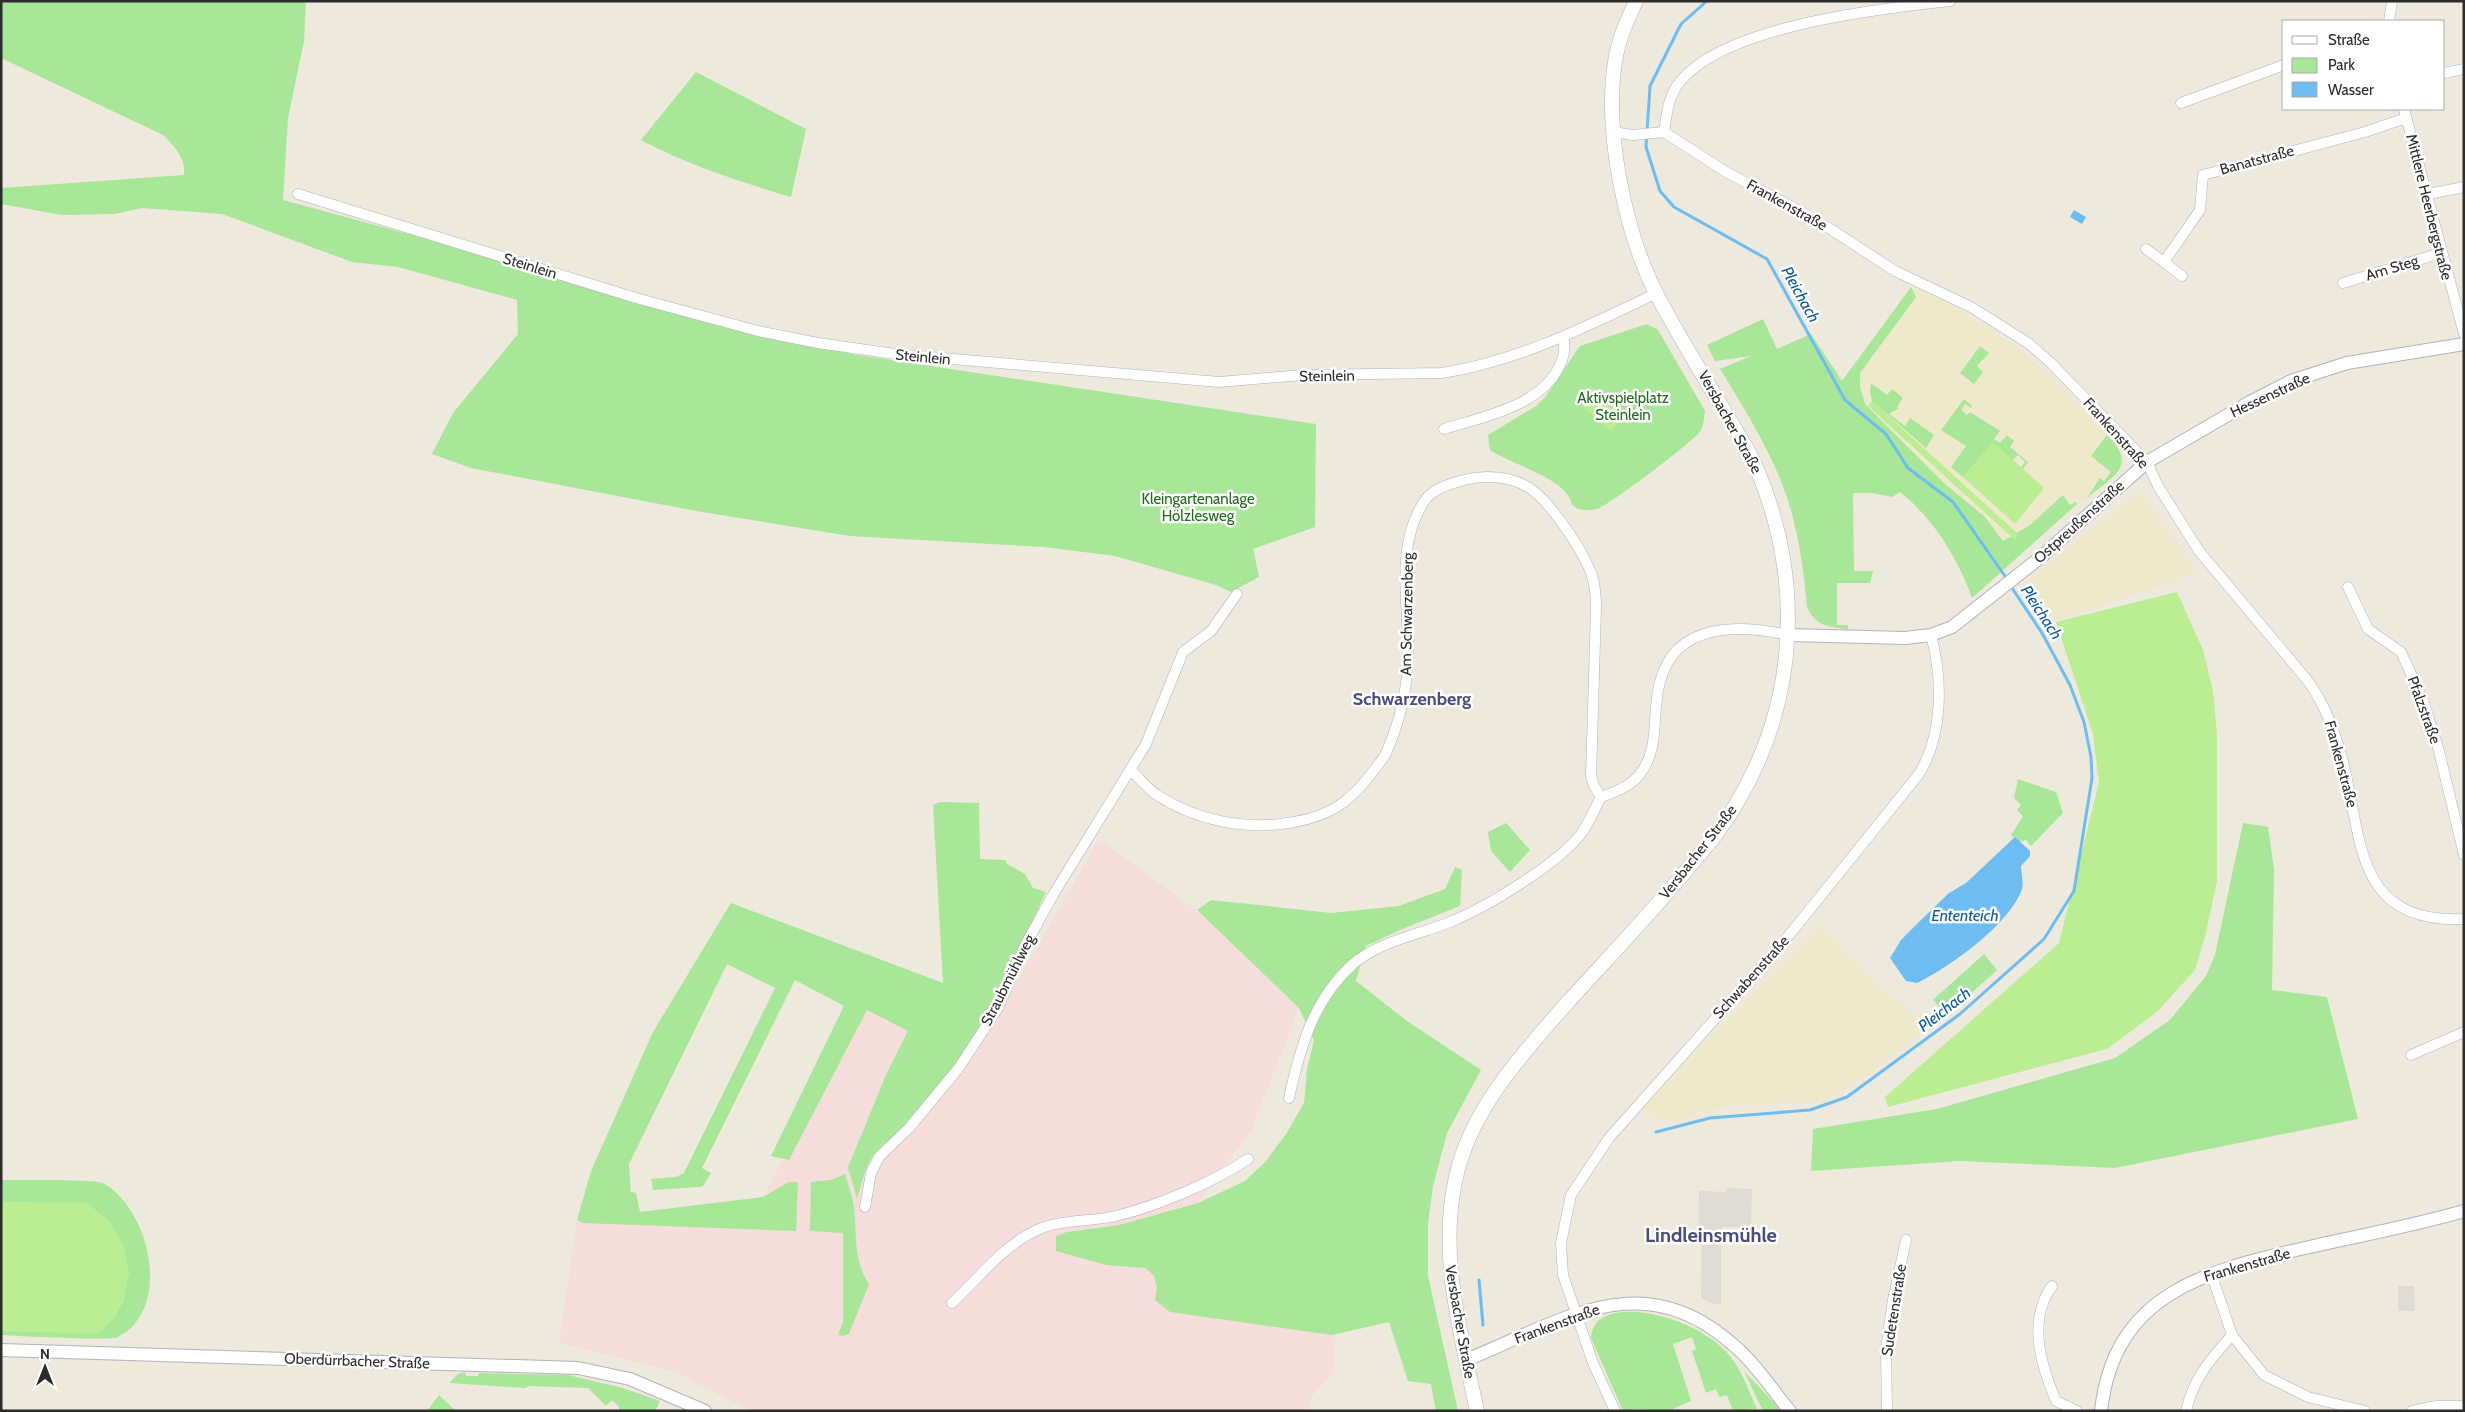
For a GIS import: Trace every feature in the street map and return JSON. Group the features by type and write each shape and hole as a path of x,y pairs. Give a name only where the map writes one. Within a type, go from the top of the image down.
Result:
{"main road":[{"name":"Versbacher Straße","path":"1477,1411 1452,1289 1449,1254 1450,1219 1456,1176 1478,1122 1490,1100 1527,1049 1668,892 1724,824 1758,763 1772,725 1784,671 1788,635 1784,558 1763,482 1751,456 1657,293 1628,217 1622,191 1613,132 1614,63 1625,25 1636,1"}],"street":[{"path":"1613,132 1633,135 1650,135 1664,132 1672,94 1688,74 1710,57 1733,46 1782,30 1838,16 1886,8 1950,1"},
{"path":"2389,20 2391,2"},
{"path":"2181,103 2282,66"},
{"path":"2445,74 2464,69"},
{"name":"Mittlere Heerbergstraße","path":"2405,114 2464,334"},
{"name":"Banatstraße","path":"2164,262 2200,210 2204,175 2365,132 2405,114"},
{"name":"Frankenstraße","path":"1664,132 1726,172 1814,219 1895,271 1971,307 2009,330 2051,362 2147,462 2158,486 2200,551 2308,681 2322,701 2342,759 2365,864 2379,886 2396,905 2419,914 2441,918 2464,919"},
{"path":"2428,194 2464,187"},
{"name":"Steinlein","path":"298,194 636,298 758,331 818,343 895,354 1138,377 1218,382 1303,376 1442,373 1492,362 1564,338 1657,293"},
{"path":"2146,249 2182,276"},
{"name":"Am Steg","path":"2343,283 2441,252"},
{"path":"1444,429 1507,408 1541,390 1547,384 1563,357 1564,338"},
{"name":"Hessenstraße","path":"2147,462 2250,402 2291,381 2347,363 2464,344"},
{"name":"Ostpreußenstraße","path":"1788,635 1905,638 1931,635 1952,627 2025,570 2147,462"},
{"name":"Am Schwarzenberg","path":"1130,770 1155,795 1178,807 1207,818 1274,826 1312,819 1339,808 1362,786 1386,753 1404,697 1408,660 1405,565 1407,547 1421,508 1431,494 1448,484 1469,479 1491,478 1512,480 1528,487 1541,498 1589,568 1596,592 1591,776 1594,786 1601,797"},
{"name":"Pfalzstraße","path":"2348,587 2368,629 2401,652 2423,700 2439,750 2464,855"},
{"path":"1130,770 1146,744 1183,652 1211,631 1237,594"},
{"path":"1288,1098 1300,1046 1314,1014 1353,964 1370,952 1395,941 1451,922 1484,905 1548,864 1566,851 1583,831 1601,797 1612,793 1640,775 1652,753 1659,682 1669,658 1684,645 1715,630 1750,629 1788,635"},
{"name":"Schwabenstraße","path":"1615,1411 1593,1363 1563,1275 1560,1255 1562,1231 1571,1194 1609,1138 1786,939 1919,774 1933,745 1938,702 1935,649 1931,635"},
{"name":"Straubmühlweg","path":"865,1207 871,1173 879,1157 909,1128 958,1069 998,1008 1027,942 1053,895 1130,770"},
{"path":"2411,1055 2464,1032"},
{"path":"952,1303 1011,1247 1034,1231 1048,1226 1118,1216 1213,1180 1248,1159"},
{"name":"Frankenstraße","path":"2101,1411 2104,1386 2112,1359 2125,1336 2160,1300 2183,1285 2211,1273 2256,1260 2464,1211"},
{"name":"Sudetenstraße","path":"1887,1411 1886,1349 1893,1300 1906,1240"},
{"path":"2211,1273 2232,1335 2264,1376 2308,1397 2365,1411"},
{"path":"2052,1286 2047,1294 2040,1318 2038,1344 2044,1372 2056,1401 2077,1411"},
{"name":"Frankenstraße","path":"1466,1360 1577,1314 1619,1303 1640,1302 1670,1307 1696,1318 1739,1350 1790,1411"},
{"path":"2186,1411 2191,1391 2203,1367 2232,1335"},
{"name":"Oberdürrbacher Straße","path":"1,1350 578,1368 630,1379 704,1411"},
{"path":"2412,1411 2436,1406 2464,1406"}],"shaded area":[{"path":"1911,287 1942,298 2010,342 2040,366 2120,448 2123,459 2119,471 2012,560 1842,382"},
{"path":"2142,492 2197,573 2050,623 2027,581"},
{"path":"1099,839 1197,911 1299,1008 1251,1130 1198,1203 1119,1225 1067,1232 1056,1237 1056,1251 1145,1268 1154,1276 1157,1288 1170,1312 1332,1335 1335,1361 1330,1377 1311,1397 1310,1411 750,1411 676,1372 559,1343 577,1220 763,1197 866,1003 987,1036"},
{"path":"1819,926 1840,944 1870,978 1927,1027 1874,1072 1825,1101 1727,1106 1667,1123 1640,1108"},
{"path":"1726,1188 1752,1189 1751,1227 1721,1227 1721,1304 1713,1304 1701,1298 1702,1234 1698,1234 1699,1191 1726,1192"},
{"path":"2398,1286 2414,1286 2415,1311 2398,1311"}],"green space":[{"name":"Kleingartenanlage Hölzlesweg","path":"1,1 306,1 304,41 288,118 283,200 851,354 1316,424 1315,527 1253,549 1259,577 1231,592 1216,585 1115,556 1044,547 850,536 696,511 471,468 432,454 453,413 518,334 517,300 398,267 352,262 222,214 142,208 115,214 62,215 1,204 1,188 184,175 184,169 178,153 163,135 1,58"},
{"path":"696,72 806,129 791,197 714,172 641,140"},
{"path":"1911,287 1916,297 1860,373 1860,387 1865,404 1944,483 1985,517 2003,541 2030,525 2063,495 2070,505 2076,502 2077,504 1972,598 1952,554 1934,526 1912,502 1900,492 1892,497 1872,493 1853,493 1854,571 1873,571 1870,583 1837,583 1837,625 1848,625 1848,629 1829,626 1818,622 1807,607 1800,550 1786,494 1765,446 1720,369 1751,356 1715,361 1707,345 1763,319 1777,349 1811,334 1842,381"},
{"name":"Aktivspielplatz Steinlein","path":"1647,324 1658,330 1705,411 1701,430 1669,459 1604,505 1597,509 1587,510 1572,505 1561,487 1550,480 1490,450 1488,435 1536,406 1546,396 1580,346"},
{"path":"1980,346 1989,353 1977,366 1983,372 1974,384 1960,373"},
{"path":"1871,383 1887,395 1892,389 1903,398 1897,407 1899,408 1889,414 1905,426 1910,418 1934,435 1926,448 1872,401 1870,393"},
{"path":"1594,388 1625,416 1611,431 1582,406 1584,403 1582,401"},
{"path":"1964,399 1972,406 1971,408 1965,404 1961,410 1967,415 1970,412 2000,431 1994,439 2000,443 2007,435 2014,441 2010,447 2028,462 2023,469 2021,468 2025,462 2018,455 2012,460 1993,443 1963,477 1951,467 1966,446 1941,430"},
{"path":"1872,401 2019,535 2015,540 1868,406"},
{"path":"2107,435 2121,455 2122,463 2113,477 2087,498 2100,478 2104,481 2111,472 2091,456"},
{"path":"1993,442 2044,488 2015,524 1963,477"},
{"path":"2177,592 2203,650 2213,691 2217,735 2217,881 2205,937 2195,970 2158,1011 2107,1049 1888,1107 1885,1097 2059,943 2099,783 2093,734 2056,622"},
{"path":"2018,779 2056,792 2063,813 2031,846 2026,840 2019,842 2011,835 2023,816 2017,810 2021,805 2014,798"},
{"path":"940,802 979,803 980,859 1005,860 1007,864 1025,874 1033,888 1046,892 994,1004 960,1060 896,1136 886,1142 873,1155 857,1199 848,1167 886,1075 908,1031 867,1010 789,1160 771,1156 844,1006 795,980 702,1168 711,1173 703,1186 653,1190 651,1179 676,1177 684,1173 775,988 727,964 629,1164 631,1192 636,1193 640,1212 763,1197 789,1182 798,1182 796,1231 583,1223 577,1220 591,1171 653,1032 731,903 943,983 933,805"},
{"path":"1506,823 1530,850 1510,872 1491,851 1488,832"},
{"path":"2243,823 2268,827 2274,869 2272,990 2327,997 2358,1119 2115,1168 1959,1161 1811,1171 1813,1129 1937,1109 2115,1058 2170,1020 2206,976 2215,955"},
{"path":"1455,867 1462,870 1460,906 1366,946 1356,981 1407,1021 1481,1070 1447,1133 1433,1186 1428,1223 1428,1276 1458,1411 1436,1411 1431,1384 1408,1381 1389,1322 1332,1335 1170,1312 1155,1300 1157,1288 1154,1276 1146,1268 1106,1265 1056,1251 1056,1236 1067,1232 1119,1225 1198,1203 1245,1181 1266,1161 1286,1134 1304,1103 1307,1069 1314,1040 1299,1008 1197,910 1211,900 1331,913 1399,906 1445,889"},
{"path":"1984,954 1997,970 1947,1015 1933,1000"},
{"path":"845,1174 852,1195 858,1257 860,1266 869,1284 849,1334 843,1336 838,1335 843,1322 843,1233 810,1231 811,1182 831,1180"},
{"path":"1,1180 97,1182 103,1183 119,1196 133,1214 143,1236 149,1259 150,1283 145,1305 135,1323 118,1337 112,1338 1,1335 1,1331 113,1319 123,1301 129,1272 110,1222 87,1204 1,1202"},
{"path":"1,1202 87,1203 110,1222 123,1244 129,1272 123,1300 113,1319 98,1334 1,1331"},
{"path":"1622,1312 1635,1312 1665,1317 1708,1336 1734,1361 1757,1409 1733,1411 1727,1395 1719,1397 1716,1389 1706,1393 1692,1351 1696,1349 1692,1337 1673,1344 1691,1401 1668,1411 1636,1409 1623,1411 1591,1338 1597,1322 1605,1316"},
{"path":"1744,1371 1776,1405 1780,1411 1763,1411"},
{"path":"465,1372 466,1376 478,1376 479,1373 568,1375 623,1388 660,1401 655,1411 619,1411 619,1406 612,1400 606,1406 588,1388 529,1386 525,1388 449,1383 458,1374"},
{"path":"439,1395 456,1411 427,1411"}],"water":[{"path":"2074,210 2086,217 2082,224 2070,217"},
{"name":"Ententeich","path":"2015,837 2030,851 2030,856 2021,866 2022,889 2005,916 1977,943 1946,966 1917,983 1906,981 1890,958 1901,940 1949,893 1966,883"}],"waterway":[{"name":"Pleichach","path":"1707,1 1681,24 1650,86 1646,147 1660,191 1674,207 1767,259 1845,400 1886,434 1908,468 1953,502 2007,579"},
{"name":"Pleichach","path":"1656,1132 1710,1118 1810,1110 1847,1097 1960,1014 2044,939 2074,891 2092,778 2091,757 2084,722 2070,685 2042,633 2010,585"},
{"name":"Pleichach","path":"1479,1280 1483,1325"}],"district":[{"name":"Schwarzenberg","path":"1412,699"},
{"name":"Lindleinsmühle","path":"1711,1235"}]}
